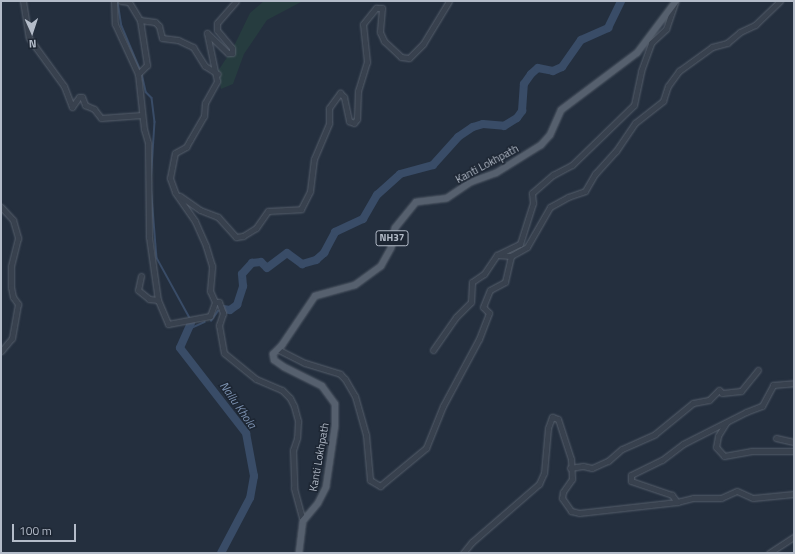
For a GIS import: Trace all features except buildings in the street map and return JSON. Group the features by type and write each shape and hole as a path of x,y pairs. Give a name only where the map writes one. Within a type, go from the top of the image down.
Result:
{"main road":[{"name":"Kanti Lokhpath","path":"303,521 322,497 326,487 335,426 335,404 322,386 276,362 273,356 315,296 355,285 381,266 391,248 395,228 416,202 447,198 471,182 496,174 536,148 550,135 561,110 638,53 676,2"},
{"path":"299,553 303,521"}],"street":[{"path":"24,1 29,38 64,86 72,107 79,97 82,97 85,105 94,109 101,118 142,115"},
{"path":"114,1 115,24 138,74 142,115 148,143 147,204 158,300 168,324 210,316 215,302 210,291 212,266 208,251 195,220 175,192 170,178 175,153 186,147 204,116 205,103 217,81 218,74 212,59 207,33 228,54 232,53 232,48 216,30 216,23 236,1"},
{"path":"121,1 129,2 140,20 147,65 138,74"},
{"path":"175,192 200,210 218,217 236,237 243,236 256,228 268,211 301,209 310,190 314,159 329,122 329,108 336,96 340,93 344,98 349,121 354,123 357,119 358,91 367,62 364,24 376,8 382,8 380,32 384,41 401,57 409,58 423,44 449,1"},
{"path":"498,255 511,256 527,247 550,207 568,197 585,191 595,174 616,151 635,123 663,101 668,86 679,71 712,47 727,43 740,32 755,25 780,1"},
{"path":"433,350 456,317 471,302 472,282 484,274 498,255 520,244 533,203 532,193 553,175 572,165 634,105 641,71 651,43 666,29 676,2"},
{"path":"140,20 155,22 159,26 162,38 178,40 193,47 205,66 218,74"},
{"path":"1,207 13,220 18,238 11,266 11,287 13,297 18,304 12,338 1,351"},
{"path":"277,349 305,363 340,374 345,379 355,396 366,435 370,480 380,486 426,448 443,406 479,339 489,313 483,307 490,290 505,282 511,256"},
{"path":"140,276 138,290 149,299 158,300"},
{"path":"215,302 219,302 224,313 219,325 224,353 256,379 282,390 292,402 298,421 297,438 293,450 295,493 303,521"},
{"path":"570,468 583,466 592,468 608,461 622,449 655,434 693,403 709,400 718,390 722,393 725,391 741,391 758,370"},
{"path":"677,502 672,495 631,481 631,475 662,460 683,444 762,406 773,385 794,383"},
{"path":"464,553 472,542 539,484 544,473 548,428 552,417 558,420 571,460 570,468 572,479 563,492 562,498 571,511 579,513 677,502 694,498 721,498 737,491 752,498 794,494"},
{"path":"727,422 718,436 716,447 724,456 751,451 794,451"},
{"path":"776,438 794,442"},
{"path":"769,553 794,537"}],"green space":[{"path":"264,1 303,1 267,20 244,54 233,84 221,89 218,71 233,48 250,13"}],"waterway":[{"path":"223,309 230,310 237,305 243,286 242,274 252,263 261,262 267,268 287,253 302,264 316,260 324,253 335,232 363,219 377,195 400,174 433,165 458,137 473,127 483,124 504,126 517,118 522,111 524,84 531,74 538,68 553,71 562,67 581,40 608,28 621,1"},
{"path":"118,2 122,26 140,69"},
{"path":"142,74 146,92 152,98 155,122 151,184 157,258 190,318"},
{"path":"211,321 218,311"},
{"path":"189,329 205,322"},
{"name":"Nallu Khola","path":"191,323 180,348 246,433 254,476 250,498 221,553"}]}
